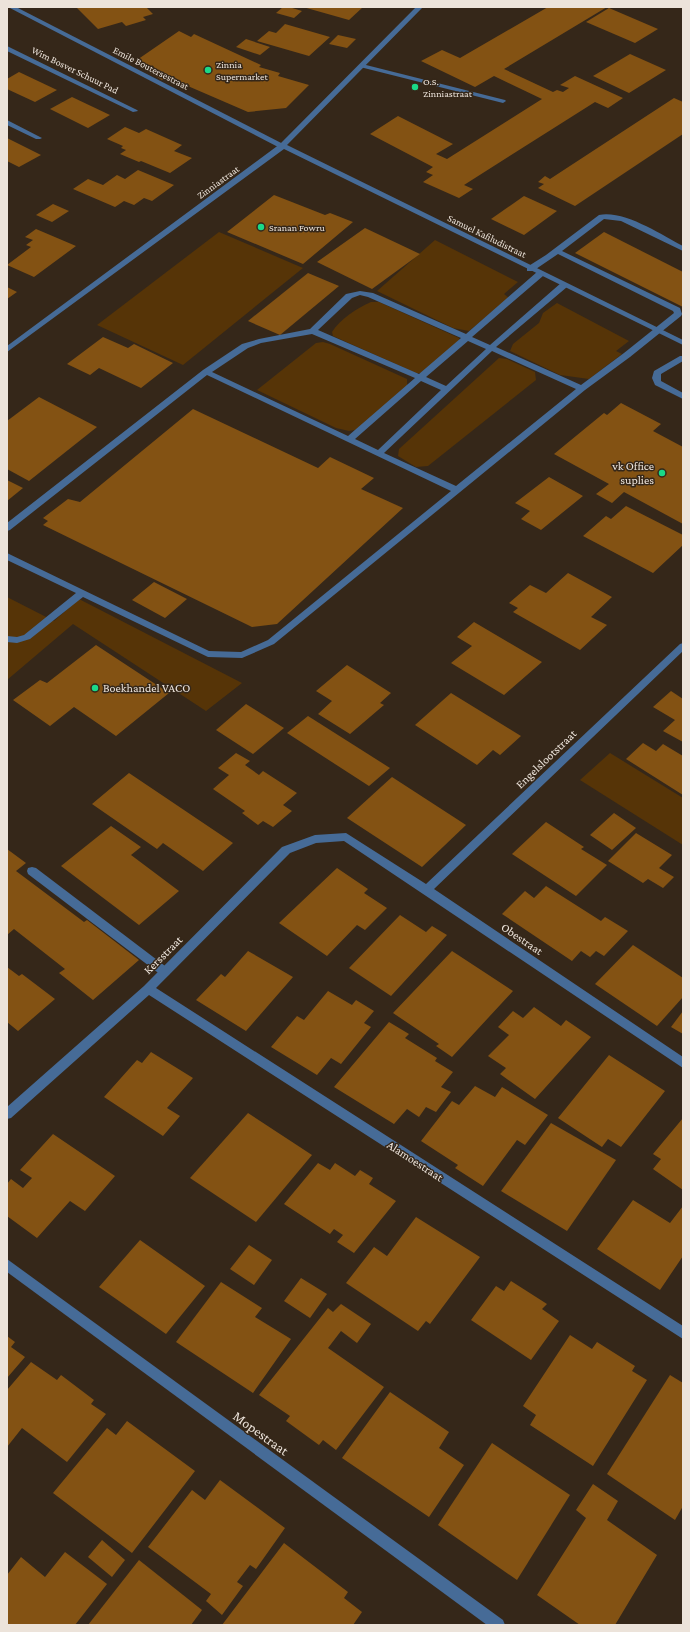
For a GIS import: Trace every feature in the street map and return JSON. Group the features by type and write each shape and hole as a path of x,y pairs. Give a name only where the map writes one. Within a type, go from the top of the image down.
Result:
{"street":[{"name":"Emile Boutersestraat","path":"10,7 283,146"},
{"name":"Zinniastraat","path":"7,350 283,146 420,7"},
{"name":"Wim Bosver Schuur Pad","path":"7,48 135,111"},
{"path":"362,66 503,101"},
{"path":"7,122 38,138"},
{"name":"Samuel Kafiludistraat","path":"283,146 540,274 683,343"},
{"path":"530,269 557,251 602,217 623,219 683,249"},
{"path":"7,556 208,654 242,655 271,642 582,388 627,355 678,314 677,310 557,251"},
{"path":"350,439 540,274"},
{"path":"379,453 492,347 564,285"},
{"path":"7,528 206,372 245,346 259,341 313,331 349,296 360,293 370,295 492,347 582,388"},
{"path":"313,331 446,389"},
{"path":"683,358 657,373 656,378 658,383 683,396"},
{"path":"206,372 456,490"},
{"path":"7,639 17,640 27,637 82,593"},
{"name":"Engelslootstraat","path":"427,890 683,646"},
{"name":"Obestraat","path":"346,837 683,1063"},
{"name":"Kersstraat","path":"7,1114 148,989 286,850 315,839 346,837"},
{"path":"32,870 165,972"},
{"name":"Alamoestraat","path":"148,989 683,1333"},
{"name":"Mopestraat","path":"7,1264 498,1625"}],"shaded area":[{"path":"219,232 303,268 183,365 97,325"},
{"path":"435,240 518,282 504,294 509,298 469,331 453,328 377,291"},
{"path":"371,302 379,302 459,338 459,342 421,373 416,373 333,336 332,332 335,327 344,318 360,307"},
{"path":"557,303 629,341 616,351 622,354 589,379 560,375 510,351 513,344 539,323 543,313"},
{"path":"323,342 407,379 407,386 360,429 349,431 336,428 257,390 316,343"},
{"path":"499,358 507,359 535,372 536,380 428,466 416,467 398,456 399,449"},
{"path":"7,597 54,621 79,599 242,683 206,711 73,624 7,680"},
{"path":"610,753 683,798 683,845 580,780"}],"building":[{"path":"76,7 146,7 153,14 143,17 146,20 126,26 122,22 98,29"},
{"path":"283,7 289,7 302,11 294,18 276,13"},
{"path":"303,7 363,7 349,20"},
{"path":"548,7 607,7 504,69 553,92 557,90 563,92 569,88 560,85 575,76 623,98 608,108 595,102 464,185 473,189 459,198 423,182 433,175 426,172 433,167 370,134 398,116 453,144 436,154 447,159 542,99 494,76 475,87 421,61 442,50 460,58"},
{"path":"609,8 658,29 635,43 586,22"},
{"path":"285,24 330,37 309,56 257,41 269,31 276,33"},
{"name":"Zinnia Supermarket","path":"179,31 191,37 194,34 261,65 259,67 280,73 278,76 309,85 286,108 248,112 167,77 162,80 134,62"},
{"path":"338,35 356,39 347,48 329,44"},
{"path":"246,39 270,47 260,55 236,47"},
{"path":"630,54 666,70 629,93 593,76"},
{"path":"19,72 57,90 35,102 7,89 7,79"},
{"path":"72,97 110,115 88,128 50,109"},
{"path":"674,98 683,102 683,134 575,206 538,188 544,184 538,182 545,176 550,179"},
{"path":"125,127 139,133 146,129 182,145 174,151 192,158 170,173 120,154 126,150 121,148 123,146 107,139"},
{"path":"7,138 41,155 19,167 7,161"},
{"path":"138,170 174,185 152,201 144,198 134,205 124,201 115,207 73,189 88,179 103,185 117,175 125,179"},
{"path":"274,195 325,215 330,213 353,222 303,264 227,232"},
{"path":"524,196 557,211 524,235 491,219"},
{"path":"53,204 69,211 52,222 36,215"},
{"path":"365,228 420,254 372,289 317,262"},
{"path":"36,229 76,246 34,277 7,265 31,247 26,245 33,240 25,237"},
{"path":"604,232 683,272 683,307 575,253"},
{"path":"308,273 339,286 280,335 248,321"},
{"path":"7,287 17,292 7,299"},
{"path":"103,337 128,348 134,344 173,363 141,388 99,368 90,375 67,364"},
{"path":"39,397 97,427 29,481 7,469 7,421"},
{"path":"621,403 661,424 653,431 683,447 683,524 624,492 612,503 596,494 609,484 554,454 604,413 607,415"},
{"path":"193,409 318,468 330,457 374,478 361,489 403,508 277,624 252,627 43,525 48,521 43,518 68,499 80,502"},
{"path":"549,477 583,496 541,530 521,519 530,511 515,503"},
{"path":"7,480 23,488 7,501"},
{"path":"626,506 683,535 683,545 653,573 583,536 606,516 611,519"},
{"path":"568,573 612,597 591,617 607,625 580,650 513,612 518,608 509,603 530,585 546,593"},
{"path":"154,582 187,599 165,618 132,600"},
{"path":"474,622 542,662 504,695 451,663 472,646 457,637"},
{"name":"Boekhandel VACO","path":"96,645 169,693 116,736 74,707 50,726 13,700 40,680 47,683"},
{"path":"347,665 391,693 380,703 384,705 350,734 318,714 332,701 316,691"},
{"path":"671,691 683,699 683,742 663,731 675,720 653,707"},
{"path":"451,693 521,736 500,755 493,750 477,765 415,725"},
{"path":"246,704 284,728 253,754 216,730"},
{"path":"308,716 390,768 369,786 287,733"},
{"path":"643,743 656,751 663,744 683,756 683,795 626,759"},
{"path":"236,753 250,761 245,765 259,775 263,771 297,793 283,805 292,811 273,827 263,821 258,825 242,813 245,811 213,789 229,775 218,768"},
{"path":"129,773 233,843 203,871 163,843 157,849 92,804"},
{"path":"392,777 466,825 422,867 347,818"},
{"path":"614,813 636,828 612,850 590,835"},
{"path":"546,822 584,847 581,849 607,865 576,896 512,854"},
{"path":"111,826 141,847 131,855 179,891 139,925 61,866"},
{"path":"636,833 672,855 659,868 674,877 663,888 648,879 643,883 608,861"},
{"path":"7,849 26,863 16,871 84,922 87,920 139,960 93,1000 59,973 65,969 14,929 7,935"},
{"path":"337,868 368,889 364,893 387,908 365,930 357,925 327,956 279,923"},
{"path":"546,886 601,921 605,917 628,931 604,956 596,951 590,957 581,951 572,961 502,914 525,891 534,898"},
{"path":"400,915 426,932 432,926 447,935 391,996 349,968"},
{"path":"633,945 683,978 683,997 657,1026 595,984"},
{"path":"248,951 293,977 246,1031 196,1000 221,974 225,977"},
{"path":"452,951 513,991 452,1057 436,1046 439,1044 393,1013"},
{"path":"7,967 19,976 22,974 55,999 18,1031 7,1022"},
{"path":"328,991 352,1005 356,1000 374,1011 364,1023 371,1027 341,1064 331,1058 317,1075 271,1047 297,1016 304,1020"},
{"path":"534,1007 561,1026 566,1020 591,1037 535,1099 500,1074 506,1068 488,1056 509,1035 498,1027 513,1011 523,1018"},
{"path":"683,1011 683,1034 671,1027"},
{"path":"389,1022 409,1034 405,1038 437,1058 435,1061 453,1072 441,1087 451,1092 436,1112 426,1107 419,1117 407,1109 394,1124 334,1087"},
{"path":"151,1052 193,1078 167,1108 180,1116 163,1136 104,1097 137,1060 142,1063"},
{"path":"609,1055 665,1091 621,1147 608,1139 602,1147 558,1118"},
{"path":"475,1086 495,1097 502,1087 548,1115 525,1145 517,1140 483,1186 455,1168 458,1165 421,1141 452,1101 459,1105"},
{"path":"248,1113 312,1155 256,1222 190,1178"},
{"path":"683,1118 683,1190 653,1169 661,1159 653,1154"},
{"path":"551,1123 616,1160 567,1231 501,1191"},
{"path":"53,1134 115,1176 85,1211 70,1201 37,1238 7,1216 7,1184 11,1179 23,1188 32,1178 20,1170"},
{"path":"318,1163 330,1170 335,1163 355,1176 360,1170 373,1178 369,1184 396,1201 354,1253 337,1242 343,1235 334,1229 330,1234 284,1204"},
{"path":"633,1200 670,1223 683,1206 683,1256 660,1290 597,1249"},
{"path":"416,1217 480,1257 430,1324 426,1321 418,1331 346,1283 374,1247 387,1256"},
{"path":"140,1240 205,1286 166,1334 99,1287"},
{"path":"249,1245 272,1260 254,1285 230,1269"},
{"path":"301,1278 327,1294 310,1318 284,1301"},
{"path":"511,1281 547,1304 542,1309 559,1321 531,1360 471,1320 496,1286 504,1291"},
{"path":"221,1282 262,1308 255,1317 291,1339 253,1393 176,1342"},
{"path":"341,1304 371,1324 357,1343 341,1331 328,1348 384,1387 336,1450 323,1440 319,1445 286,1421 290,1416 259,1395 328,1308 333,1312"},
{"path":"570,1335 592,1349 597,1342 635,1366 632,1371 647,1380 593,1466 530,1425 536,1415 523,1406"},
{"path":"7,1336 15,1342 11,1347 25,1357 7,1378"},
{"path":"31,1362 57,1380 61,1375 94,1400 91,1404 106,1414 67,1462 22,1428 7,1447 7,1390"},
{"path":"670,1375 683,1383 683,1506 675,1520 607,1474"},
{"path":"390,1392 449,1432 439,1448 464,1465 429,1517 342,1458"},
{"path":"127,1421 195,1471 132,1553 53,1493 107,1428 116,1435"},
{"path":"492,1443 570,1495 517,1580 438,1525"},
{"path":"220,1480 285,1528 256,1569 250,1565 237,1582 243,1586 222,1615 206,1601 211,1594 148,1547 192,1490 205,1500"},
{"path":"593,1484 618,1501 607,1520 657,1555 615,1625 580,1625 537,1595 586,1518 576,1510"},
{"path":"102,1540 125,1560 112,1577 88,1557"},
{"path":"284,1543 348,1592 344,1598 362,1612 353,1625 222,1625"},
{"path":"65,1552 107,1584 75,1625 7,1625 7,1575 21,1557 45,1577"},
{"path":"139,1560 202,1610 191,1625 88,1625"}],"place":[{"name":"Zinnia Supermarket","path":"208,70"},
{"name":"O.S. Zinniastraat","path":"415,87"},
{"name":"Sranan Fowru","path":"261,227"},
{"name":"vk Office suplies","path":"662,473"},
{"name":"Boekhandel VACO","path":"95,688"}]}
